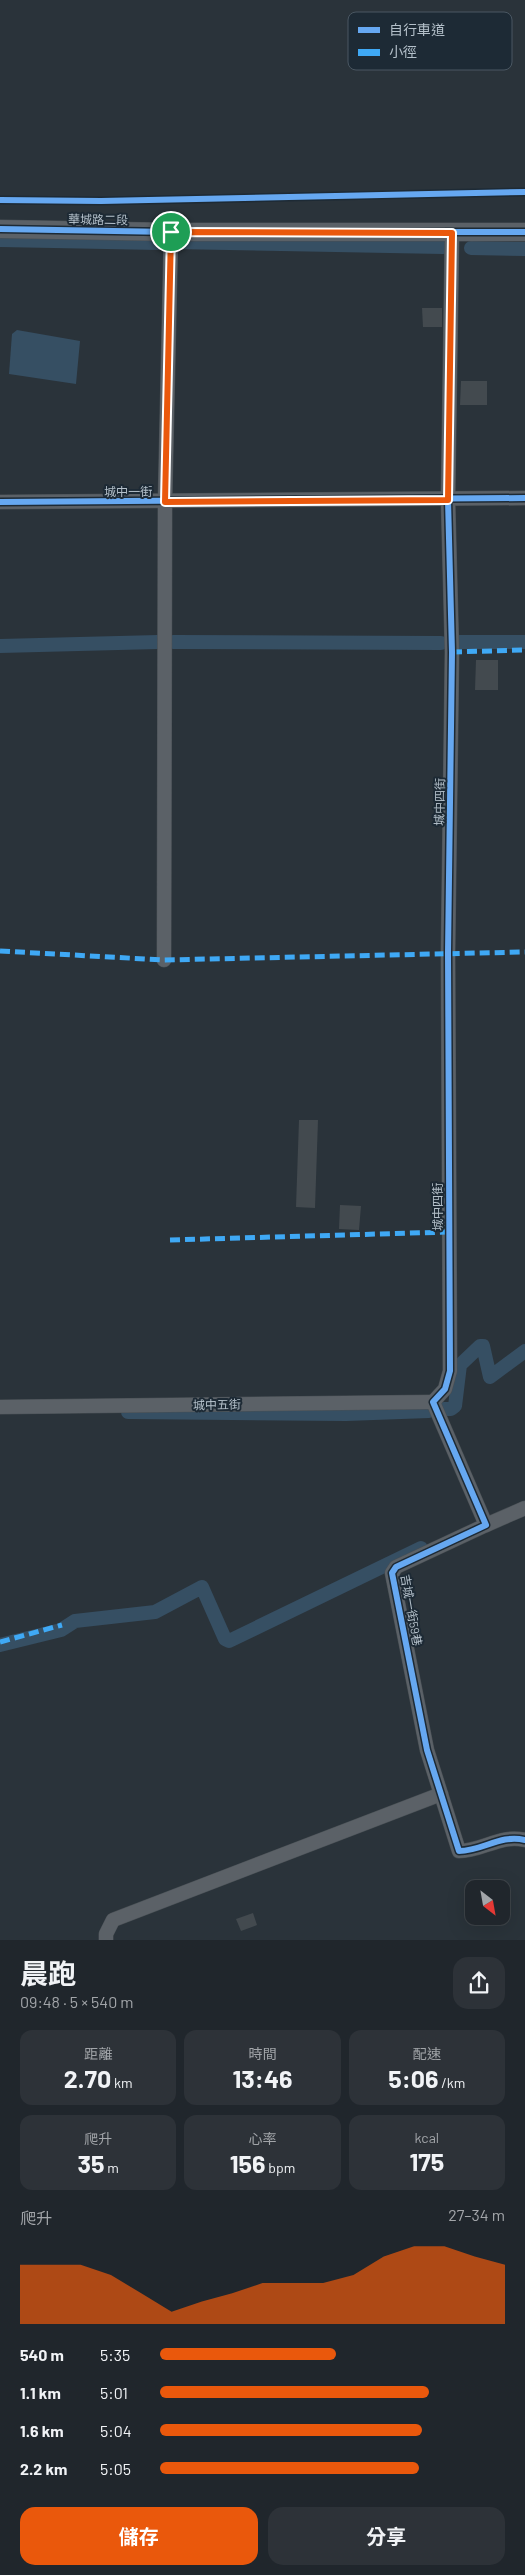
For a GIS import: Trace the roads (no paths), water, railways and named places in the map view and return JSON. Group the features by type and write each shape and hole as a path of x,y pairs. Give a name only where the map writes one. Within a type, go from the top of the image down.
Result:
{"street":[{"name":"華城路二段","path":"0,229 171,232 525,232"},
{"path":"164,960 165,502 171,232"},
{"name":"城中四街","path":"433,1402 445,1389 450,1371 448,953 452,652 448,500 452,233"},
{"name":"城中一街","path":"0,502 525,498"},
{"path":"433,1402 486,1525 525,1508"},
{"name":"城中五街","path":"0,1406 433,1402"},
{"name":"吉城一街59巷","path":"486,1525 396,1567 392,1573 426,1750 459,1851 468,1851 511,1837 525,1840"},
{"path":"106,1940 106,1934 113,1920 441,1794"}],"water":[{"path":"17,330 80,341 76,384 9,374 12,334"}],"waterway":[{"path":"0,240 159,243"},
{"path":"173,242 443,247"},
{"path":"471,248 525,249"},
{"path":"0,646 158,642"},
{"path":"173,642 441,643"},
{"path":"457,642 525,642"},
{"path":"444,1409 451,1409 455,1406 460,1365 480,1346 483,1346 490,1377 525,1351"},
{"path":"128,1412 346,1414 429,1411"},
{"path":"0,1645 61,1630 75,1621 155,1612 202,1587 225,1639 229,1641 421,1548"}]}
